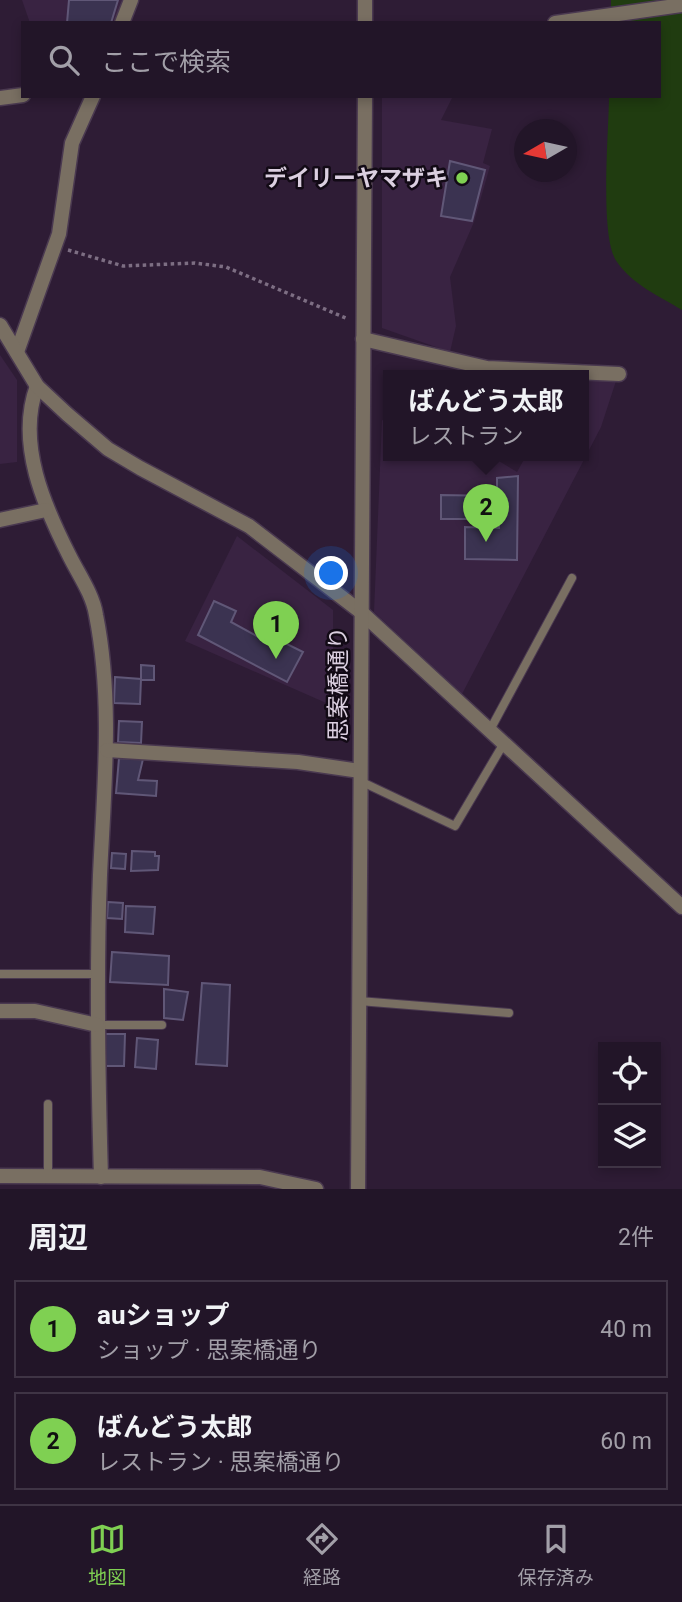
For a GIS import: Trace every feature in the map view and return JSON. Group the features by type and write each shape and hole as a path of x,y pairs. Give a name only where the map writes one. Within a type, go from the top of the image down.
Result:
{"street":[{"path":"123,21 131,0"},
{"path":"365,0 365,21"},
{"path":"569,21 682,5"},
{"path":"0,98 21,95"},
{"path":"17,352 55,247 72,143 92,98"},
{"name":"思案橋通り","path":"358,1189 365,98"},
{"path":"0,325 37,386 108,449 249,526 361,612 682,907"},
{"path":"363,332 487,368 531,370"},
{"path":"589,373 620,374"},
{"path":"37,386 30,405 33,462 46,510 96,612 103,656 107,750 97,1025 101,1183"},
{"path":"0,520 46,510"},
{"path":"107,750 298,762 360,776"},
{"path":"0,1012 34,1010 97,1025"},
{"path":"0,1176 48,1177 101,1183 166,1183 260,1177 316,1189"}],"lane":[{"path":"490,730 572,578"},
{"path":"360,776 455,826 504,743"},
{"path":"0,974 99,974"},
{"path":"359,1001 509,1013"},
{"path":"97,1025 162,1025"},
{"path":"48,1104 48,1177"}],"path":[{"path":"55,247 123,266 195,263 226,267 363,332"}],"shaded area":[{"path":"22,0 122,0 115,21 29,21"},
{"path":"382,98 452,98 441,120 492,129 483,163 490,166 474,222 450,277 456,326 450,352 382,328"},
{"path":"0,355 17,380 17,462 0,464"},
{"path":"589,378 616,381 601,427 589,450"},
{"path":"382,420 383,461 499,461 517,472 523,461 583,461 462,694 374,612"},
{"path":"237,536 333,610 333,706 185,641"}],"green space":[{"path":"611,0 682,0 682,310 631,277 617,262 611,249 607,208 609,98 661,98 661,21 611,21"}],"building":[{"path":"69,0 118,0 112,21 67,21"},
{"path":"450,161 485,170 472,221 441,216"},
{"path":"518,476 517,560 465,559 465,527 499,528 499,519 441,519 441,495 497,496 497,478"},
{"path":"214,601 236,611 231,622 264,640 267,634 303,652 287,682 198,635"},
{"path":"141,665 154,666 154,680 141,680"},
{"path":"115,677 141,679 140,704 114,703"},
{"path":"119,721 142,722 141,743 118,742"},
{"path":"119,758 143,759 138,780 157,781 156,796 116,793"},
{"path":"132,851 155,852 155,856 159,856 158,870 131,871"},
{"path":"112,853 126,854 125,869 111,868"},
{"path":"108,902 123,903 122,919 107,918"},
{"path":"126,906 155,907 153,934 125,932"},
{"path":"112,952 169,956 168,985 110,982"},
{"path":"202,983 230,985 227,1066 196,1064"},
{"path":"164,989 188,992 183,1020 164,1018"},
{"path":"103,1034 125,1034 124,1066 103,1066"},
{"path":"137,1038 158,1040 156,1069 135,1067"}],"place":[{"name":"デイリーヤマザキ","path":"462,178"},
{"name":"ばんどう太郎","path":"486,542"},
{"name":"auショップ","path":"276,659"}]}
